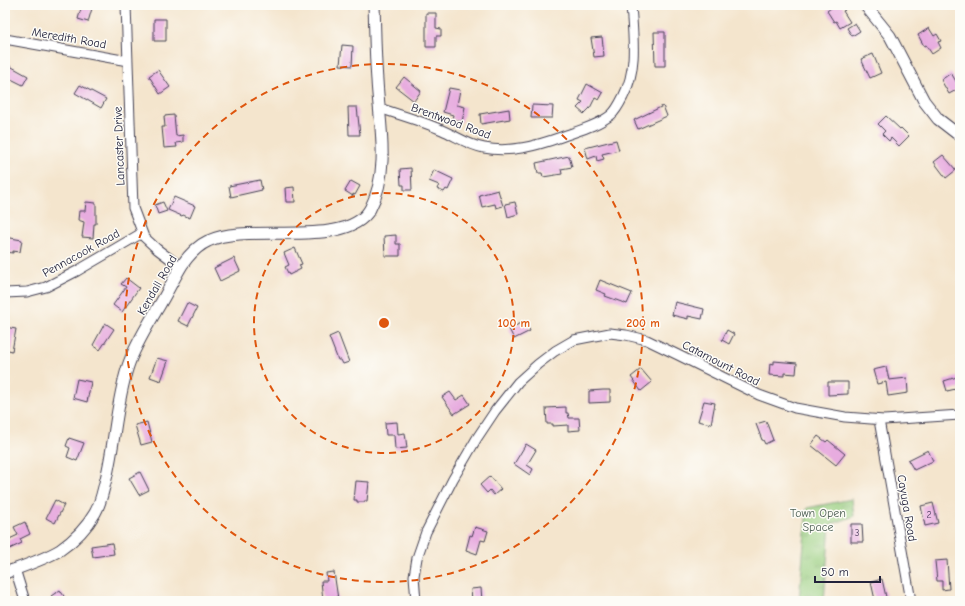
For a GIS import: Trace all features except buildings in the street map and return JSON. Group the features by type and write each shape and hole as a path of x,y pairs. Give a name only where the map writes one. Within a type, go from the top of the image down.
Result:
{"street":[{"name":"Lancaster Drive","path":"126,5 133,208 144,237 181,266"},
{"name":"Kendall Road","path":"10,571 34,563 60,550 82,532 95,513 102,495 110,464 118,406 128,365 140,338 181,266 189,255 196,248 207,241 219,236 236,234 303,233 345,228 357,222 368,212 376,197 381,176 382,149 374,5"},
{"name":"Brentwood Road","path":"379,108 442,130 463,141 482,147 501,150 536,145 592,126 611,115 619,105 626,91 632,72 633,55 631,5"},
{"path":"865,5 890,36 924,101 938,119 960,136"},
{"name":"Meredith Road","path":"5,39 128,61"},
{"name":"Pennacook Road","path":"5,293 27,292 46,287 77,271 142,233"},
{"name":"Catamount Road","path":"416,601 414,576 417,558 426,532 453,479 477,438 495,411 518,382 543,359 574,340 610,333 647,340 759,395 795,408 845,418 879,420 960,415"},
{"name":"Cayuga Road","path":"879,420 911,601"},
{"path":"10,571 25,601"}],"green space":[{"name":"Town Open Space","path":"852,499 854,516 830,525 824,601 799,601 807,508"}]}
